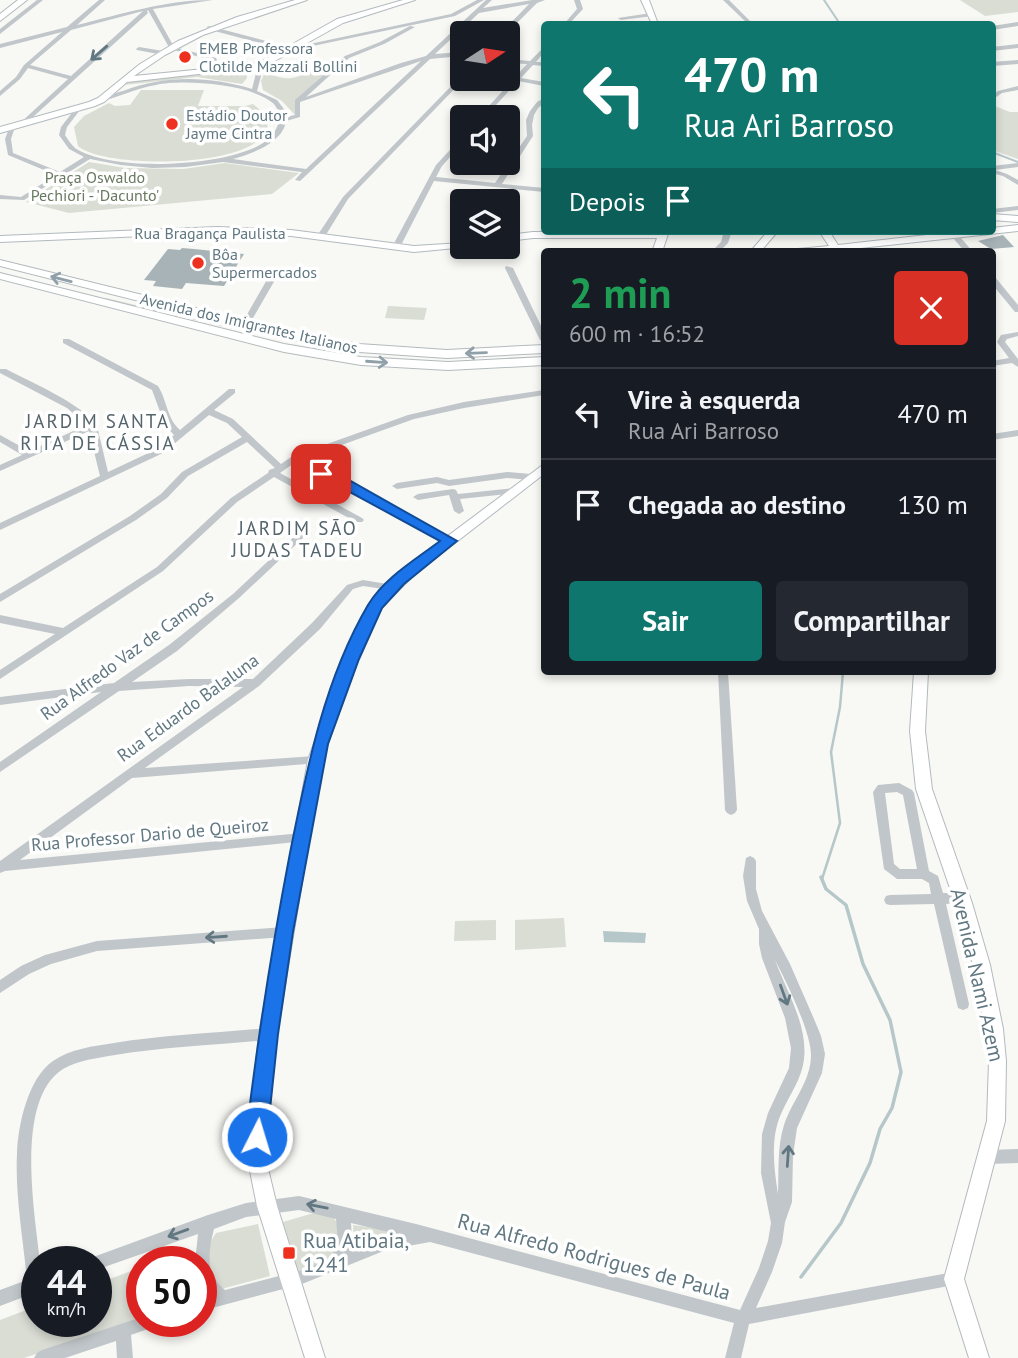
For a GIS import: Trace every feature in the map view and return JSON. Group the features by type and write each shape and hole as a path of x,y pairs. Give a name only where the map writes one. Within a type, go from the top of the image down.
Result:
{"main road":[{"path":"0,7 9,0"},
{"path":"0,18 23,0"},
{"name":"Avenida dos Imigrantes Italianos","path":"2,269 294,336 359,348 429,353 541,349"},
{"name":"Avenida dos Imigrantes Italianos","path":"2,269 95,299 271,344 361,361 480,366 541,362"},
{"path":"95,299 97,295 107,291"},
{"path":"271,344 286,343 294,336"},
{"path":"410,364 423,360 429,353"}],"street":[{"path":"0,32 40,0"},
{"path":"0,94 18,78 26,66 102,0"},
{"path":"10,154 8,139 16,126 160,0"},
{"path":"0,46 150,8 210,0"},
{"path":"101,100 163,53 209,28 303,0"},
{"path":"132,75 218,67 246,69 350,13 398,0"},
{"path":"286,48 320,29 411,0"},
{"path":"209,28 286,48 453,15 489,0"},
{"path":"569,21 580,9 577,0"},
{"path":"726,0 748,21"},
{"path":"298,180 414,71 477,6 498,7 538,1"},
{"path":"517,21 538,1"},
{"path":"644,1 654,21"},
{"path":"150,8 172,48 218,67"},
{"path":"621,18 651,16"},
{"path":"284,120 298,116 298,102 347,57 382,43 421,21"},
{"path":"996,27 1018,24"},
{"path":"308,38 329,40"},
{"path":"996,48 1018,46"},
{"path":"139,49 163,53"},
{"path":"520,76 541,52"},
{"path":"298,102 425,58 450,55"},
{"path":"996,64 1018,62"},
{"path":"520,63 541,64"},
{"path":"132,75 259,64"},
{"path":"254,92 259,64"},
{"path":"26,66 71,78"},
{"path":"395,69 407,67 414,71"},
{"path":"242,88 252,73 246,69"},
{"path":"115,89 187,80 226,83 275,102 284,120 282,127 264,143 223,159"},
{"path":"520,80 541,83"},
{"path":"0,130 77,110 152,84"},
{"path":"312,88 315,94 323,95"},
{"path":"996,95 1018,88"},
{"path":"321,236 345,198 450,89"},
{"path":"493,105 506,91"},
{"path":"497,186 530,136 528,126 531,114 541,103"},
{"path":"77,110 64,127 62,135 69,146 88,157 153,166 223,159 309,171"},
{"path":"396,247 439,165 450,153"},
{"path":"0,157 10,154 60,174"},
{"path":"0,197 22,199 88,157"},
{"path":"996,169 1018,165"},
{"path":"996,171 1018,183"},
{"path":"432,179 541,190"},
{"path":"996,211 1018,208"},
{"path":"996,217 1018,219"},
{"path":"996,230 1018,228"},
{"name":"Rua Bragança Paulista","path":"1,240 217,230 321,236 396,247 450,247"},
{"path":"520,237 533,235 661,243"},
{"path":"851,248 939,235"},
{"path":"509,268 541,334"},
{"path":"245,325 275,273"},
{"path":"996,284 1018,310"},
{"path":"1016,363 1003,346 1002,339 1018,334"},
{"path":"66,341 155,388 169,426 179,434"},
{"path":"996,363 1016,363"},
{"path":"3,371 70,405 93,426 104,476"},
{"path":"0,527 147,458 232,391"},
{"path":"0,675 160,569 234,500 275,470 313,450 411,417 475,402 541,393"},
{"path":"208,411 230,421 275,470 359,520"},
{"path":"0,468 93,426"},
{"path":"996,436 1018,433"},
{"path":"0,438 27,454"},
{"path":"0,599 133,518 164,496 185,474 247,438"},
{"path":"301,467 342,482 450,541"},
{"path":"315,1358 267,1206 256,1156 268,1034 315,760 375,606 390,587 541,471"},
{"path":"418,497 452,491 507,475 531,477"},
{"path":"397,486 437,480 452,491 459,510"},
{"path":"452,491 516,491"},
{"name":"Rua Alfredo Vaz de Campos","path":"0,768 146,668 208,620 301,535"},
{"name":"Rua Eduardo Balaluna","path":"1,867 255,683 316,626 350,587 363,583 390,587"},
{"path":"0,619 64,632"},
{"path":"723,675 732,810"},
{"name":"Avenida Nami Azem","path":"921,675 919,752 925,789 962,898 979,964 999,1063 1000,1096 988,1157 954,1279"},
{"path":"0,701 118,685 185,681 255,683"},
{"path":"129,774 315,760"},
{"path":"924,874 908,793 899,787 882,788 879,792 891,872 924,874 934,880 963,1004"},
{"name":"Rua Professor Dario de Queiroz","path":"1,867 302,838"},
{"path":"733,1358 735,1341 743,1318 770,1259 784,1206 789,1130 796,1109 815,1072 818,1055 816,1043 786,968 773,942 764,931 751,900 748,881 750,861"},
{"path":"890,900 962,898"},
{"path":"764,931 763,942 786,999 798,1048 796,1072 771,1123 769,1138 770,1180 778,1223"},
{"path":"0,987 25,970 49,959 97,946 284,932"},
{"path":"32,1246 24,1152 40,1085 58,1066 94,1052 268,1034"},
{"path":"784,1096 796,1109"},
{"path":"988,1157 1018,1156"},
{"name":"Rua Alfredo Rodrigues de Paula","path":"112,1257 208,1222 267,1206 299,1203 743,1318 954,1279"},
{"path":"337,1261 345,1241 343,1213"},
{"path":"208,1222 202,1268 210,1289 222,1297"},
{"name":"Rua Alfredo Rodrigues de Paula","path":"217,1299 291,1280 386,1243 430,1236"},
{"path":"954,1279 967,1329 979,1358"},
{"path":"0,1298 21,1290"},
{"path":"42,1358 126,1330"},
{"path":"123,1331 125,1358"}],"green space":[{"path":"960,0 1018,0 1018,12 985,16"},
{"path":"246,71 247,78 242,84 197,77 124,85 133,80 158,75"},
{"path":"308,71 323,75 298,98 296,116 282,101 263,90 261,81 265,72 287,78 297,77"},
{"name":"Estádio Doutor Jayme Cintra","path":"141,90 204,90 198,106 253,104 266,115 265,133 249,146 223,155 190,160 122,159 95,154 78,146 74,127 84,116 109,103 115,106 130,105"},
{"path":"996,107 1018,112 1018,159 996,151"},
{"name":"Praça Oswaldo Pechiori - 'Dacunto'","path":"89,162 125,168 183,169 225,163 299,173 272,194 69,213 26,202"},
{"path":"106,298 282,340 103,299"},
{"path":"388,306 427,308 424,320 385,318"},
{"path":"564,918 566,947 515,950 515,920"},
{"path":"496,920 496,940 454,941 455,921"},
{"path":"317,1212 334,1218 337,1223 339,1237 334,1258 298,1271 283,1222"},
{"path":"258,1224 270,1276 221,1289 217,1283 217,1246 209,1246 216,1233"},
{"path":"353,1225 404,1232 354,1245"},
{"path":"126,1273 126,1324 112,1329 112,1278"},
{"path":"21,1312 21,1337 88,1337 24,1358 0,1358 0,1320"}],"shaded area":[{"path":"603,931 646,933 645,943 604,942"}],"building":[{"path":"1003,235 1014,247 989,248 978,241"},
{"name":"Bôa Supermercados","path":"168,249 244,254 224,286 186,283 182,289 153,286 156,281 144,280"}],"waterway":[{"path":"824,0 838,21"},
{"path":"996,154 1018,162"},
{"path":"822,879 840,823 831,752 840,707 843,675"},
{"path":"801,1277 841,1223 870,1163 880,1129 892,1108 901,1072 890,1020 863,964 846,905 826,889 821,877"}],"place":[{"name":"EMEB Professora Clotilde Mazzali Bollini","path":"185,57"},
{"name":"Estádio Doutor Jayme Cintra","path":"172,124"},
{"name":"Bôa Supermercados","path":"198,263"},
{"name":"Rua Atibaia, 1241","path":"289,1253"}],"district":[{"name":"JARDIM SANTA RITA DE CÁSSIA","path":"98,432"},
{"name":"JARDIM SÃO JUDAS TADEU","path":"298,539"}],"route":[{"path":"257,1137 268,1034 284,932 320,744 351,659 375,606 398,580 450,541 342,482 321,474"}]}
